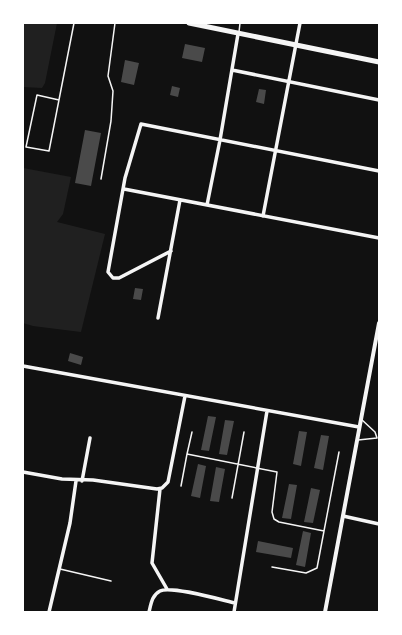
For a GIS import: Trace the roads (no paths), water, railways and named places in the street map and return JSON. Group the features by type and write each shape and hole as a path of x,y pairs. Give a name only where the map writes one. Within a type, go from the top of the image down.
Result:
{"main road":[{"path":"189,23 379,62"}],"street":[{"path":"263,216 300,23"},
{"path":"207,205 238,34"},
{"path":"232,70 288,80 379,100"},
{"path":"171,251 119,278 113,278 109,275 108,268 130,158 141,124 379,171"},
{"path":"124,189 379,238"},
{"path":"158,318 180,200"},
{"path":"325,612 360,418 377,341 379,323"},
{"path":"23,366 359,427"},
{"path":"23,472 76,481 93,480 159,489 166,486 185,396"},
{"path":"234,612 267,411"},
{"path":"82,481 90,438"},
{"path":"49,612 70,523 76,481"},
{"path":"159,489 152,563 167,589"},
{"path":"343,516 379,524"},
{"path":"149,612 154,596 161,590 167,589 235,603"}],"lane":[{"path":"59,100 37,95 26,147 49,152 74,23"},
{"path":"101,179 111,121 113,91 108,76 115,23"},
{"path":"238,34 240,23"},
{"path":"356,440 378,438 375,432 360,418"},
{"path":"181,486 192,432"},
{"path":"232,498 244,432"},
{"path":"272,567 306,573 317,568 339,452"},
{"path":"187,454 277,472 272,512 274,519 279,522 324,531"},
{"path":"58,569 111,581"}]}
